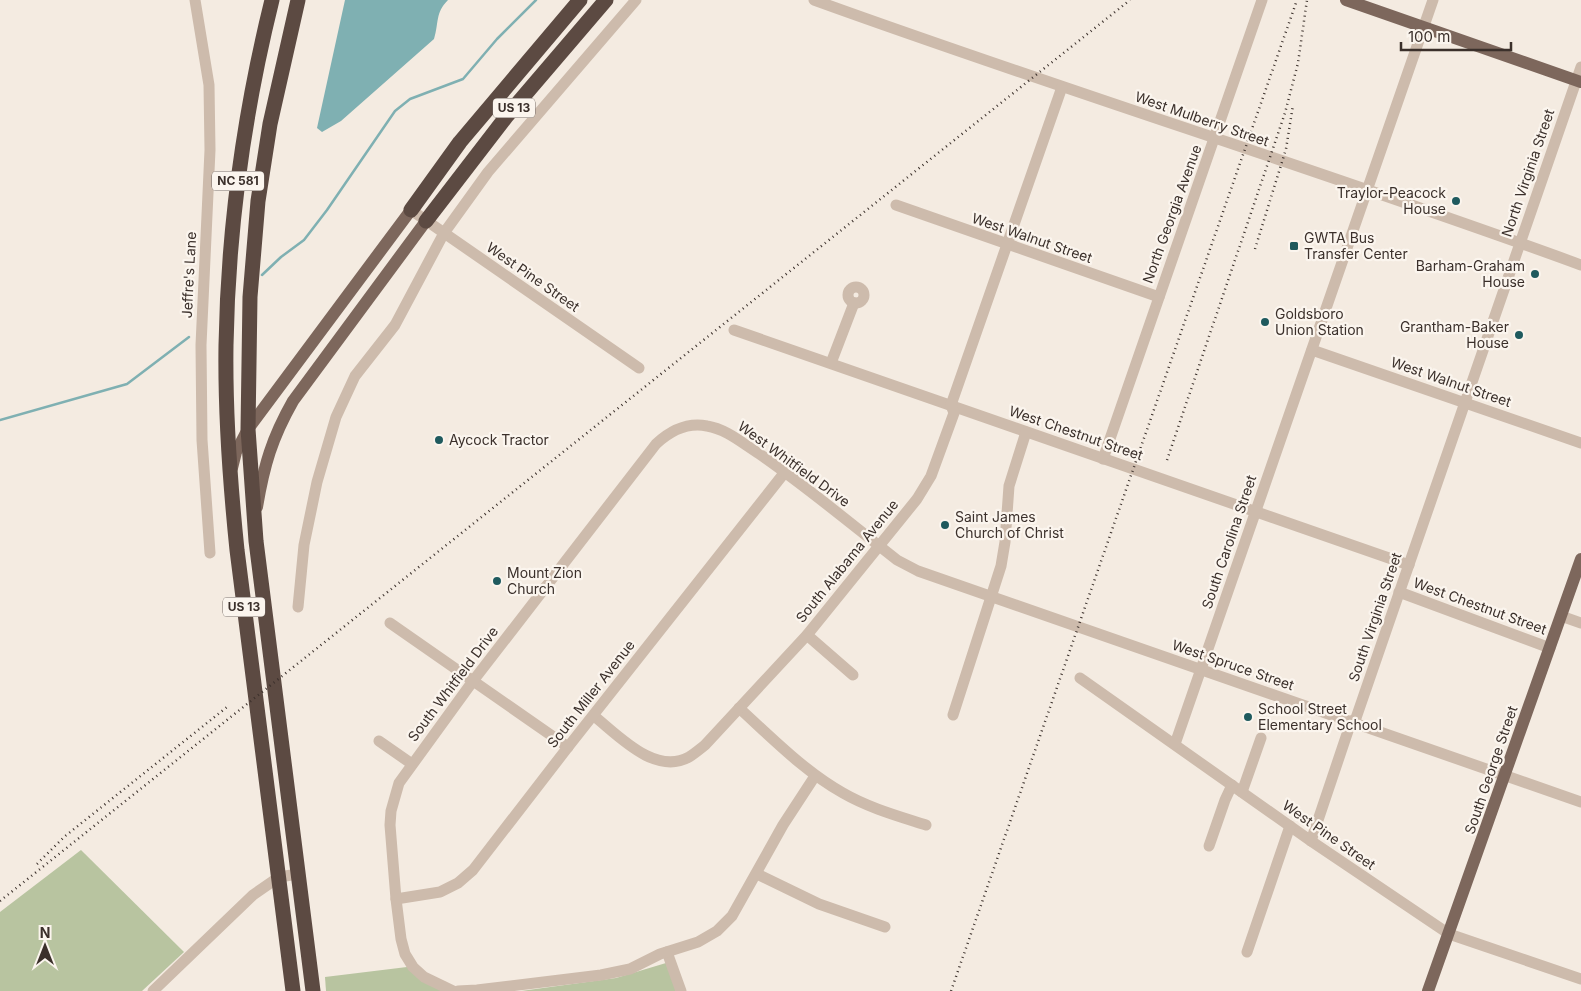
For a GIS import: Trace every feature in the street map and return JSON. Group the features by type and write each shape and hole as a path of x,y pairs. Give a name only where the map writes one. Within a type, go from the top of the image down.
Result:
{"highway":[{"name":"NC 581","path":"230,479 226,346 231,252 245,135 272,0"},
{"name":"NC 581","path":"254,524 248,429 250,297 258,202 270,124 298,0"},
{"name":"US 13","path":"411,210 460,142 580,0"},
{"name":"US 13","path":"426,221 506,117 606,0"},
{"name":"US 13","path":"230,479 236,550 293,991"},
{"name":"US 13","path":"254,524 313,991"}],"main road":[{"path":"1346,0 1579,81"},
{"name":"US 13","path":"230,479 236,452 248,429 411,210"},
{"name":"US 13","path":"254,524 264,466 271,444 293,401 426,221"},
{"name":"South George Street","path":"1428,991 1581,559"}],"street":[{"name":"Jeffre's Lane","path":"195,0 209,85 210,150 201,345 202,440 210,552"},
{"path":"298,607 304,545 320,472 336,417 355,376 395,325 444,233 493,166 636,0"},
{"name":"West Mulberry Street","path":"814,0 909,35 1215,138 1520,243 1581,266"},
{"name":"North Georgia Avenue","path":"1103,459 1262,0"},
{"name":"South Carolina Street","path":"1175,744 1433,0"},
{"name":"North Virginia Street","path":"1465,402 1579,81 1581,67"},
{"name":"South Alabama Avenue","path":"594,716 642,754 659,762 674,762 688,758 705,745 807,635 917,499 931,476 954,413 951,405 1062,87"},
{"name":"West Walnut Street","path":"896,206 1159,297"},
{"name":"West Pine Street","path":"411,210 639,368"},
{"path":"831,363 854,303"},
{"name":"West Chestnut Street","path":"734,330 1103,459 1256,510 1409,565"},
{"name":"West Walnut Street","path":"1312,350 1581,443"},
{"name":"South Virginia Street","path":"1311,841 1351,722 1356,718 1465,402"},
{"name":"West Whitfield Drive","path":"683,426 702,425 717,428 732,436 785,472 880,546"},
{"name":"South Whitfield Drive","path":"452,991 424,977 413,967 404,954 396,899 390,825 391,810 399,783 473,681 656,444 669,433 683,426"},
{"path":"953,715 992,598 1004,552 1010,486 1026,432"},
{"name":"South Miller Avenue","path":"396,899 440,892 458,883 473,870 785,472"},
{"name":"West Spruce Street","path":"880,546 902,563 918,571 1581,802"},
{"name":"West Chestnut Street","path":"1399,592 1550,648"},
{"name":"West Chestnut Street","path":"1561,616 1581,623"},
{"path":"390,623 568,747"},
{"path":"807,635 853,675"},
{"name":"West Pine Street","path":"1080,678 1311,841 1449,934 1581,979"},
{"path":"738,708 815,776 844,794 869,806 926,825"},
{"path":"1209,846 1225,800 1237,789 1262,738"},
{"path":"379,741 412,764"},
{"path":"458,991 601,975 630,969 667,952 698,942 717,931 732,916 783,825 815,776"},
{"path":"1247,952 1290,826"},
{"path":"153,991 253,895 279,877 298,874"},
{"path":"757,874 819,904 885,927"},
{"path":"667,952 680,991"}],"green space":[{"path":"81,850 184,952 142,991 0,991 0,912"},
{"path":"666,963 676,991 521,991 616,978"},
{"path":"407,967 443,991 326,991 325,977"}],"water":[{"path":"345,0 448,0 439,14 434,39 341,121 322,132 317,128"}],"waterway":[{"path":"262,275 281,257 304,240 327,210 395,111 410,99 463,79 497,39 536,0"},
{"path":"0,420 127,384 189,337"}],"railway":[{"path":"0,901 1130,0"},
{"path":"951,991 1297,0"},
{"path":"1167,460 1285,113 1298,63 1307,0"},
{"path":"1255,249 1286,149 1293,105"},
{"path":"37,864 64,837 227,707"}],"place":[{"name":"Traylor-Peacock House","path":"1456,201"},
{"name":"GWTA Bus Transfer Center","path":"1294,246"},
{"name":"Barham-Graham House","path":"1535,274"},
{"name":"Goldsboro Union Station","path":"1265,322"},
{"name":"Grantham-Baker House","path":"1519,335"},
{"name":"Aycock Tractor","path":"439,440"},
{"name":"Saint James Church of Christ","path":"945,525"},
{"name":"Mount Zion Church","path":"497,581"},
{"name":"School Street Elementary School","path":"1248,717"}]}
